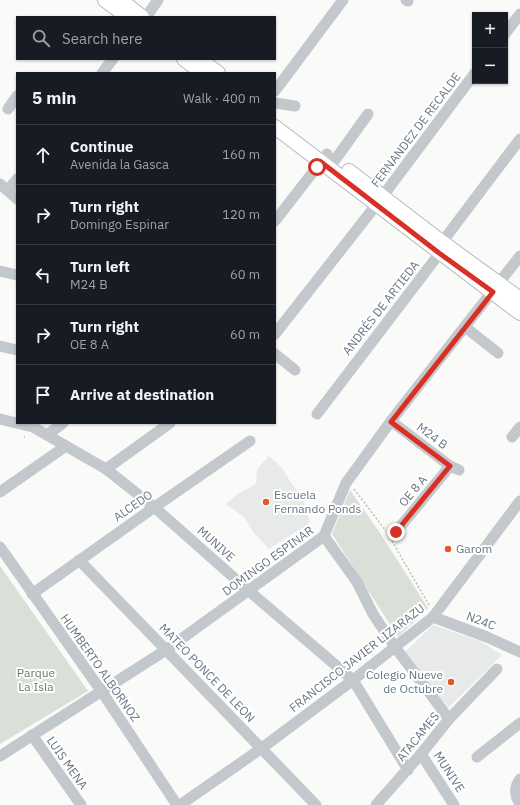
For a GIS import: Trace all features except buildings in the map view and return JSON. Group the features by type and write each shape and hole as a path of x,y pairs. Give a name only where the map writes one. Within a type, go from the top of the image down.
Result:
{"main road":[{"path":"105,0 127,16"},
{"path":"120,0 141,16"},
{"path":"187,60 216,72"},
{"path":"276,117 379,200 496,288 520,313"},
{"path":"276,128 328,159"},
{"path":"496,288 520,299"}],"street":[{"path":"147,16 158,0"},
{"path":"276,90 343,0"},
{"path":"508,30 520,14"},
{"path":"103,72 112,60"},
{"name":"FERNANDEZ DE RECALDE","path":"276,333 472,77"},
{"path":"8,109 16,97"},
{"path":"276,103 295,106"},
{"path":"276,220 368,114"},
{"name":"ANDRÉS DE ARTIEDA","path":"317,414 436,258 446,237 520,139"},
{"path":"16,180 4,187 16,199"},
{"name":"DOMINGO ESPINAR","path":"0,756 166,650 250,591 324,536 346,483 391,422 520,256"},
{"path":"0,271 16,275"},
{"path":"465,327 498,353"},
{"path":"0,346 16,350"},
{"path":"276,355 295,370"},
{"name":"MUNIVE","path":"0,419 16,422"},
{"name":"M24 B","path":"391,422 455,468"},
{"path":"47,435 62,424"},
{"path":"106,469 169,424"},
{"name":"MUNIVE","path":"33,425 47,435 106,469 154,507 354,680 408,770"},
{"path":"512,437 520,427"},
{"name":"ALCEDO","path":"32,594 250,441"},
{"path":"0,492 66,446"},
{"name":"OE 8 A","path":"391,534 455,468"},
{"name":"FRANCISCO JAVIER LIZARAZU","path":"179,805 262,748 354,680 395,647 432,613 520,501"},
{"path":"324,536 357,582 373,614 395,647 449,719"},
{"name":"HUMBERTO ALBORNOZ","path":"0,547 179,805"},
{"name":"MATEO PONCE DE LEON","path":"79,560 316,805"},
{"name":"N24C","path":"432,613 520,652"},
{"name":"ATACAMES","path":"376,805 408,770 449,719 498,669"},
{"path":"477,757 520,723"},
{"name":"LUIS MENA","path":"32,735 81,805"},
{"name":"MUNIVE","path":"421,754 454,805"},
{"path":"520,779 516,786 516,798 520,804"}],"path":[{"path":"351,486 391,534 432,613"}],"shaded area":[{"name":"Escuela Fernando Ponds","path":"269,456 280,466 304,501 310,523 269,549 253,532 245,518 226,504 238,494 256,484 257,469"},
{"name":"Colegio Nueve de Octubre","path":"433,625 480,641 502,655 448,708 404,653"}],"green space":[{"path":"350,490 380,533 428,608 398,637 332,534"},
{"name":"Parque La Isla","path":"0,566 88,691 0,744"}],"place":[{"name":"Escuela Fernando Ponds","path":"266,502"},
{"name":"Garom","path":"448,549"},
{"name":"Colegio Nueve de Octubre","path":"451,682"}],"route":[{"path":"317,167 321,162 439,253 493,292 391,422 450,466 396,532"}]}
